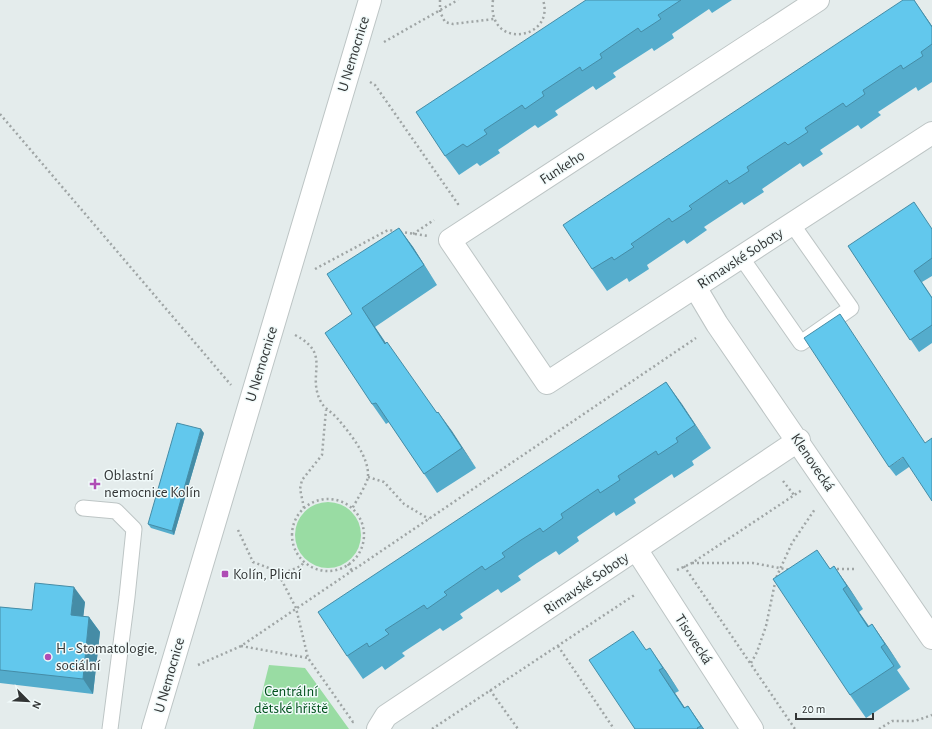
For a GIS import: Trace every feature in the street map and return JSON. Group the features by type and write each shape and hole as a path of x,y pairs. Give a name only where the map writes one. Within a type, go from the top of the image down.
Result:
{"street":[{"name":"U Nemocnice","path":"153,729 370,0"},
{"name":"Funkeho","path":"450,240 818,0"},
{"name":"Rimavské Soboty","path":"450,240 547,383 932,132"},
{"name":"Klenovecká","path":"695,287 717,324 799,440 932,638"},
{"name":"Rimavské Soboty","path":"378,729 386,716 799,440"},
{"name":"Tisovecká","path":"636,549 752,729"}],"lane":[{"path":"741,257 801,343 851,308 792,224"},
{"path":"83,508 116,511 134,529 110,729"}],"path":[{"path":"440,0 440,12 445,22 452,24 494,19"},
{"path":"380,44 440,12 458,0"},
{"path":"493,0 492,10 494,19 499,27 507,33 516,35 526,34 534,30 541,23 544,14 543,0"},
{"path":"364,78 375,85 458,204 452,208"},
{"path":"0,114 249,406"},
{"path":"413,234 439,217"},
{"path":"314,269 388,230 450,240"},
{"path":"168,678 241,646 717,324"},
{"path":"291,332 306,340 314,349 320,399 326,409 336,417 352,438 363,456 368,477 352,509"},
{"path":"304,508 300,489 302,480 322,455 326,409"},
{"path":"368,477 384,482 404,504 429,519"},
{"path":"432,729 656,581 692,563 806,487"},
{"path":"326,499 340,502 352,509 360,520 363,538 358,554 348,564 335,570 326,571 316,569 304,562 296,551 292,533 296,519 304,508 312,503 326,499"},
{"path":"750,663 757,652 766,626 776,578 792,542 819,504"},
{"path":"237,528 253,562 274,570 279,575 296,608 308,658 353,722 359,718"},
{"path":"279,575 301,566 304,562"},
{"path":"692,563 753,563 796,572"},
{"path":"348,564 352,571"},
{"path":"684,566 795,729"},
{"path":"827,568 862,568"},
{"path":"241,646 308,658"},
{"path":"558,646 614,729"},
{"path":"490,690 518,729"},
{"path":"879,729 892,721 915,721 932,715"}],"green space":[{"path":"328,502 340,505 351,512 358,523 361,535 358,547 351,558 340,565 328,568 316,565 305,558 298,547 295,535 298,523 305,512 316,505"},
{"name":"Centrální dětské hřiště","path":"269,665 305,668 349,729 253,729"}],"building":[{"path":"586,0 681,0 658,15 661,19 641,32 638,28 600,54 602,58 582,71 580,67 542,92 544,96 525,109 522,105 484,130 487,134 467,147 463,144 445,156 416,112"},
{"path":"903,0 914,0 932,27 932,44 921,52 923,56 903,69 901,65 863,90 865,94 846,107 843,103 805,128 808,132 788,145 785,142 747,167 749,171 729,184 727,180 689,206 692,209 672,222 669,218 631,244 634,247 614,260 612,257 592,269 563,225"},
{"path":"914,202 932,229 932,258 914,271 932,298 932,325 910,340 848,246"},
{"path":"399,228 424,265 362,308 385,344 387,342 437,413 438,412 462,448 424,474 376,403 372,404 325,333 352,314 327,274"},
{"path":"840,314 925,443 932,438 932,501 903,457 889,467 804,338"},
{"path":"666,382 695,425 676,438 678,442 658,455 656,451 618,476 620,480 600,493 598,489 561,514 563,518 543,532 540,528 521,540 502,553 505,557 485,570 482,566 444,592 447,595 427,609 424,605 385,630 389,634 369,647 367,643 347,656 318,612"},
{"path":"177,423 201,429 172,531 148,524"},
{"path":"817,550 830,569 834,566 847,586 843,589 868,627 872,624 885,644 881,647 894,666 850,695 773,579"},
{"name":"H - Stomatologie, sociální","path":"35,583 74,587 71,615 89,617 83,679 0,670 0,607 32,610"},
{"path":"633,631 646,650 650,648 663,668 659,670 684,708 688,706 701,726 697,728 698,729 635,729 589,660"}],"place":[{"name":"Oblastní nemocnice Kolín","path":"95,484"},
{"name":"Kolín, Plicní","path":"225,574"},
{"name":"H - Stomatologie, sociální","path":"48,657"}]}
